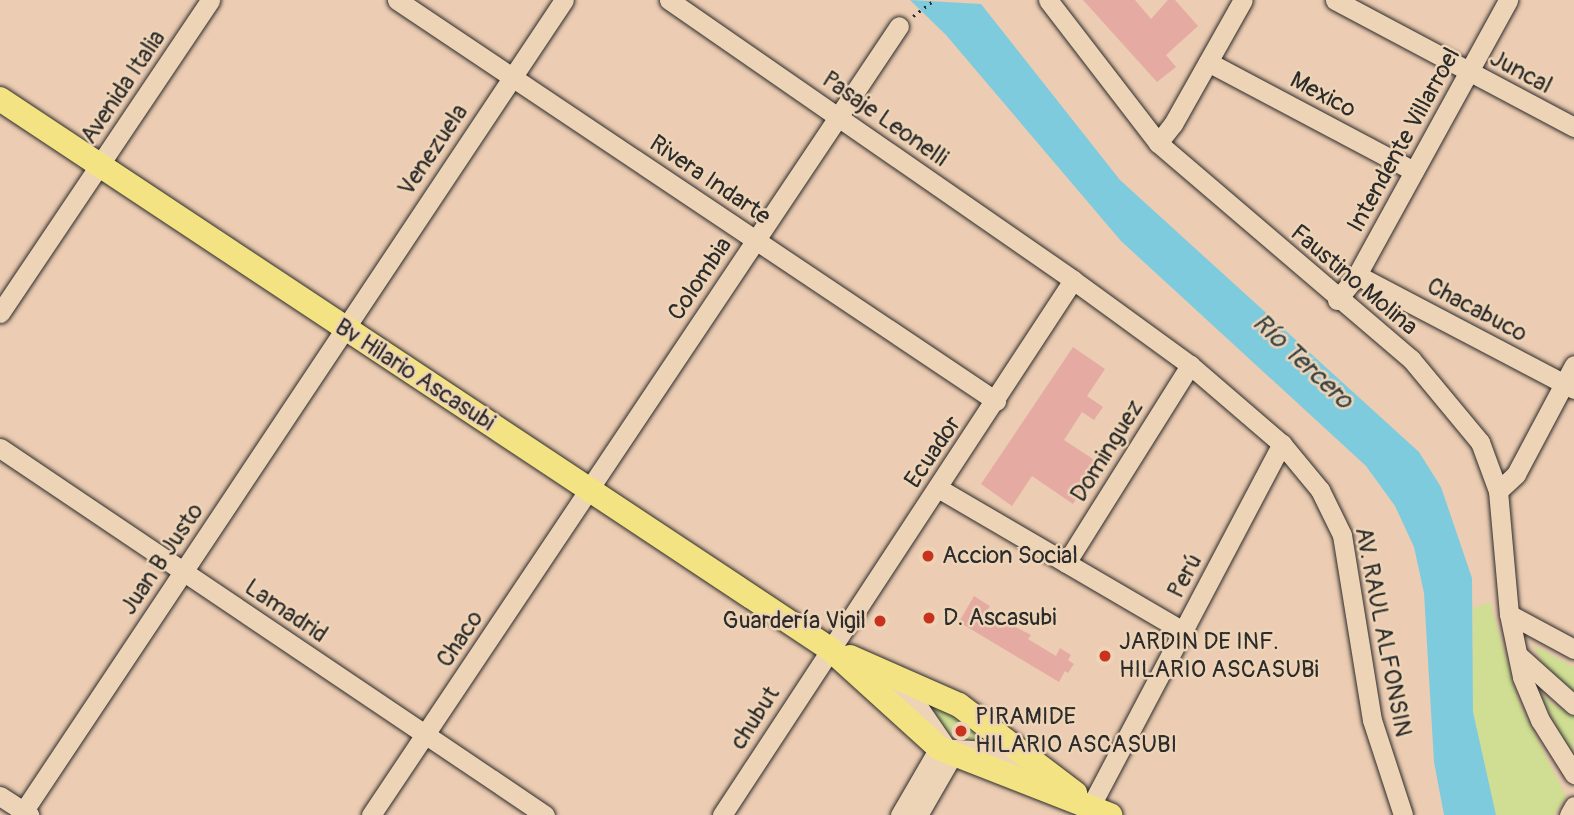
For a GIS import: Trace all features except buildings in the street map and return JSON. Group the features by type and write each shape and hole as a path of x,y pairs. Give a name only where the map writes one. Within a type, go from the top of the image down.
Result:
{"main road":[{"name":"Bv Hilario Ascasubi","path":"0,99 830,649"},
{"path":"830,649 959,705 1040,765 1096,812"},
{"path":"830,649 947,751 1096,812"}],"street":[{"name":"Avenida Italia","path":"0,313 210,0"},
{"name":"Rivera Indarte","path":"397,0 996,401"},
{"name":"Venezuela","path":"344,328 564,0"},
{"name":"Pasaje Leonelli","path":"669,0 1073,280"},
{"name":"Faustino Molina","path":"1048,0 1158,143 1435,385 1480,442 1498,491 1509,614 1529,697 1574,774"},
{"path":"1158,143 1243,0"},
{"name":"Juncal","path":"1335,0 1574,127"},
{"name":"Intendente Villarroel","path":"1337,300 1357,275 1508,0"},
{"name":"Colombia","path":"589,489 899,26"},
{"name":"Mexico","path":"1208,62 1414,171"},
{"name":"Chacabuco","path":"1357,275 1569,386"},
{"name":"AV. RAUL ALFONSIN","path":"1073,280 1190,365 1282,444 1320,490 1342,534 1372,720 1403,815"},
{"name":"Ecuador","path":"830,649 996,401 1073,280"},
{"name":"Juan B Justo","path":"24,814 344,328"},
{"name":"Dominguez","path":"1066,563 1190,365"},
{"path":"1498,491 1516,474 1569,386 1574,365"},
{"name":"Perú","path":"1096,812 1184,632 1282,444"},
{"name":"Lamadrid","path":"0,448 545,815"},
{"path":"938,488 1184,632"},
{"name":"Chaco","path":"371,815 589,489"},
{"path":"1509,614 1574,649"},
{"name":"chubut","path":"731,812 830,649"},
{"path":"1518,654 1574,705"},
{"path":"888,674 947,751"},
{"path":"947,751 989,751 1040,765"},
{"path":"900,815 947,751"},
{"path":"918,815 947,751"},
{"path":"0,796 24,814"},
{"path":"1569,815 1574,806"}],"path":[{"path":"899,26 934,0"}],"green space":[{"path":"1490,602 1519,703 1566,796 1554,815 1496,815 1473,712 1473,608"},
{"path":"1533,645 1574,667 1574,692 1543,663"},
{"path":"1539,691 1552,704 1574,716 1573,759"},
{"path":"933,706 993,741 970,744 954,736 941,727"}],"water":[{"name":"Río Tercero","path":"910,0 981,4 1120,180 1419,452 1441,487 1472,578 1473,712 1496,815 1444,815 1434,762 1424,593 1414,547 1395,506 1366,466 1121,241 946,35"}],"place":[{"name":"Accion Social","path":"928,556"},
{"name":"D. Ascasubi","path":"929,618"},
{"name":"Guardería Vigil","path":"880,621"},
{"name":"JARDIN DE INF. HILARIO ASCASUBi","path":"1105,656"},
{"name":"PIRAMIDE HILARIO ASCASUBI","path":"961,731"}]}
